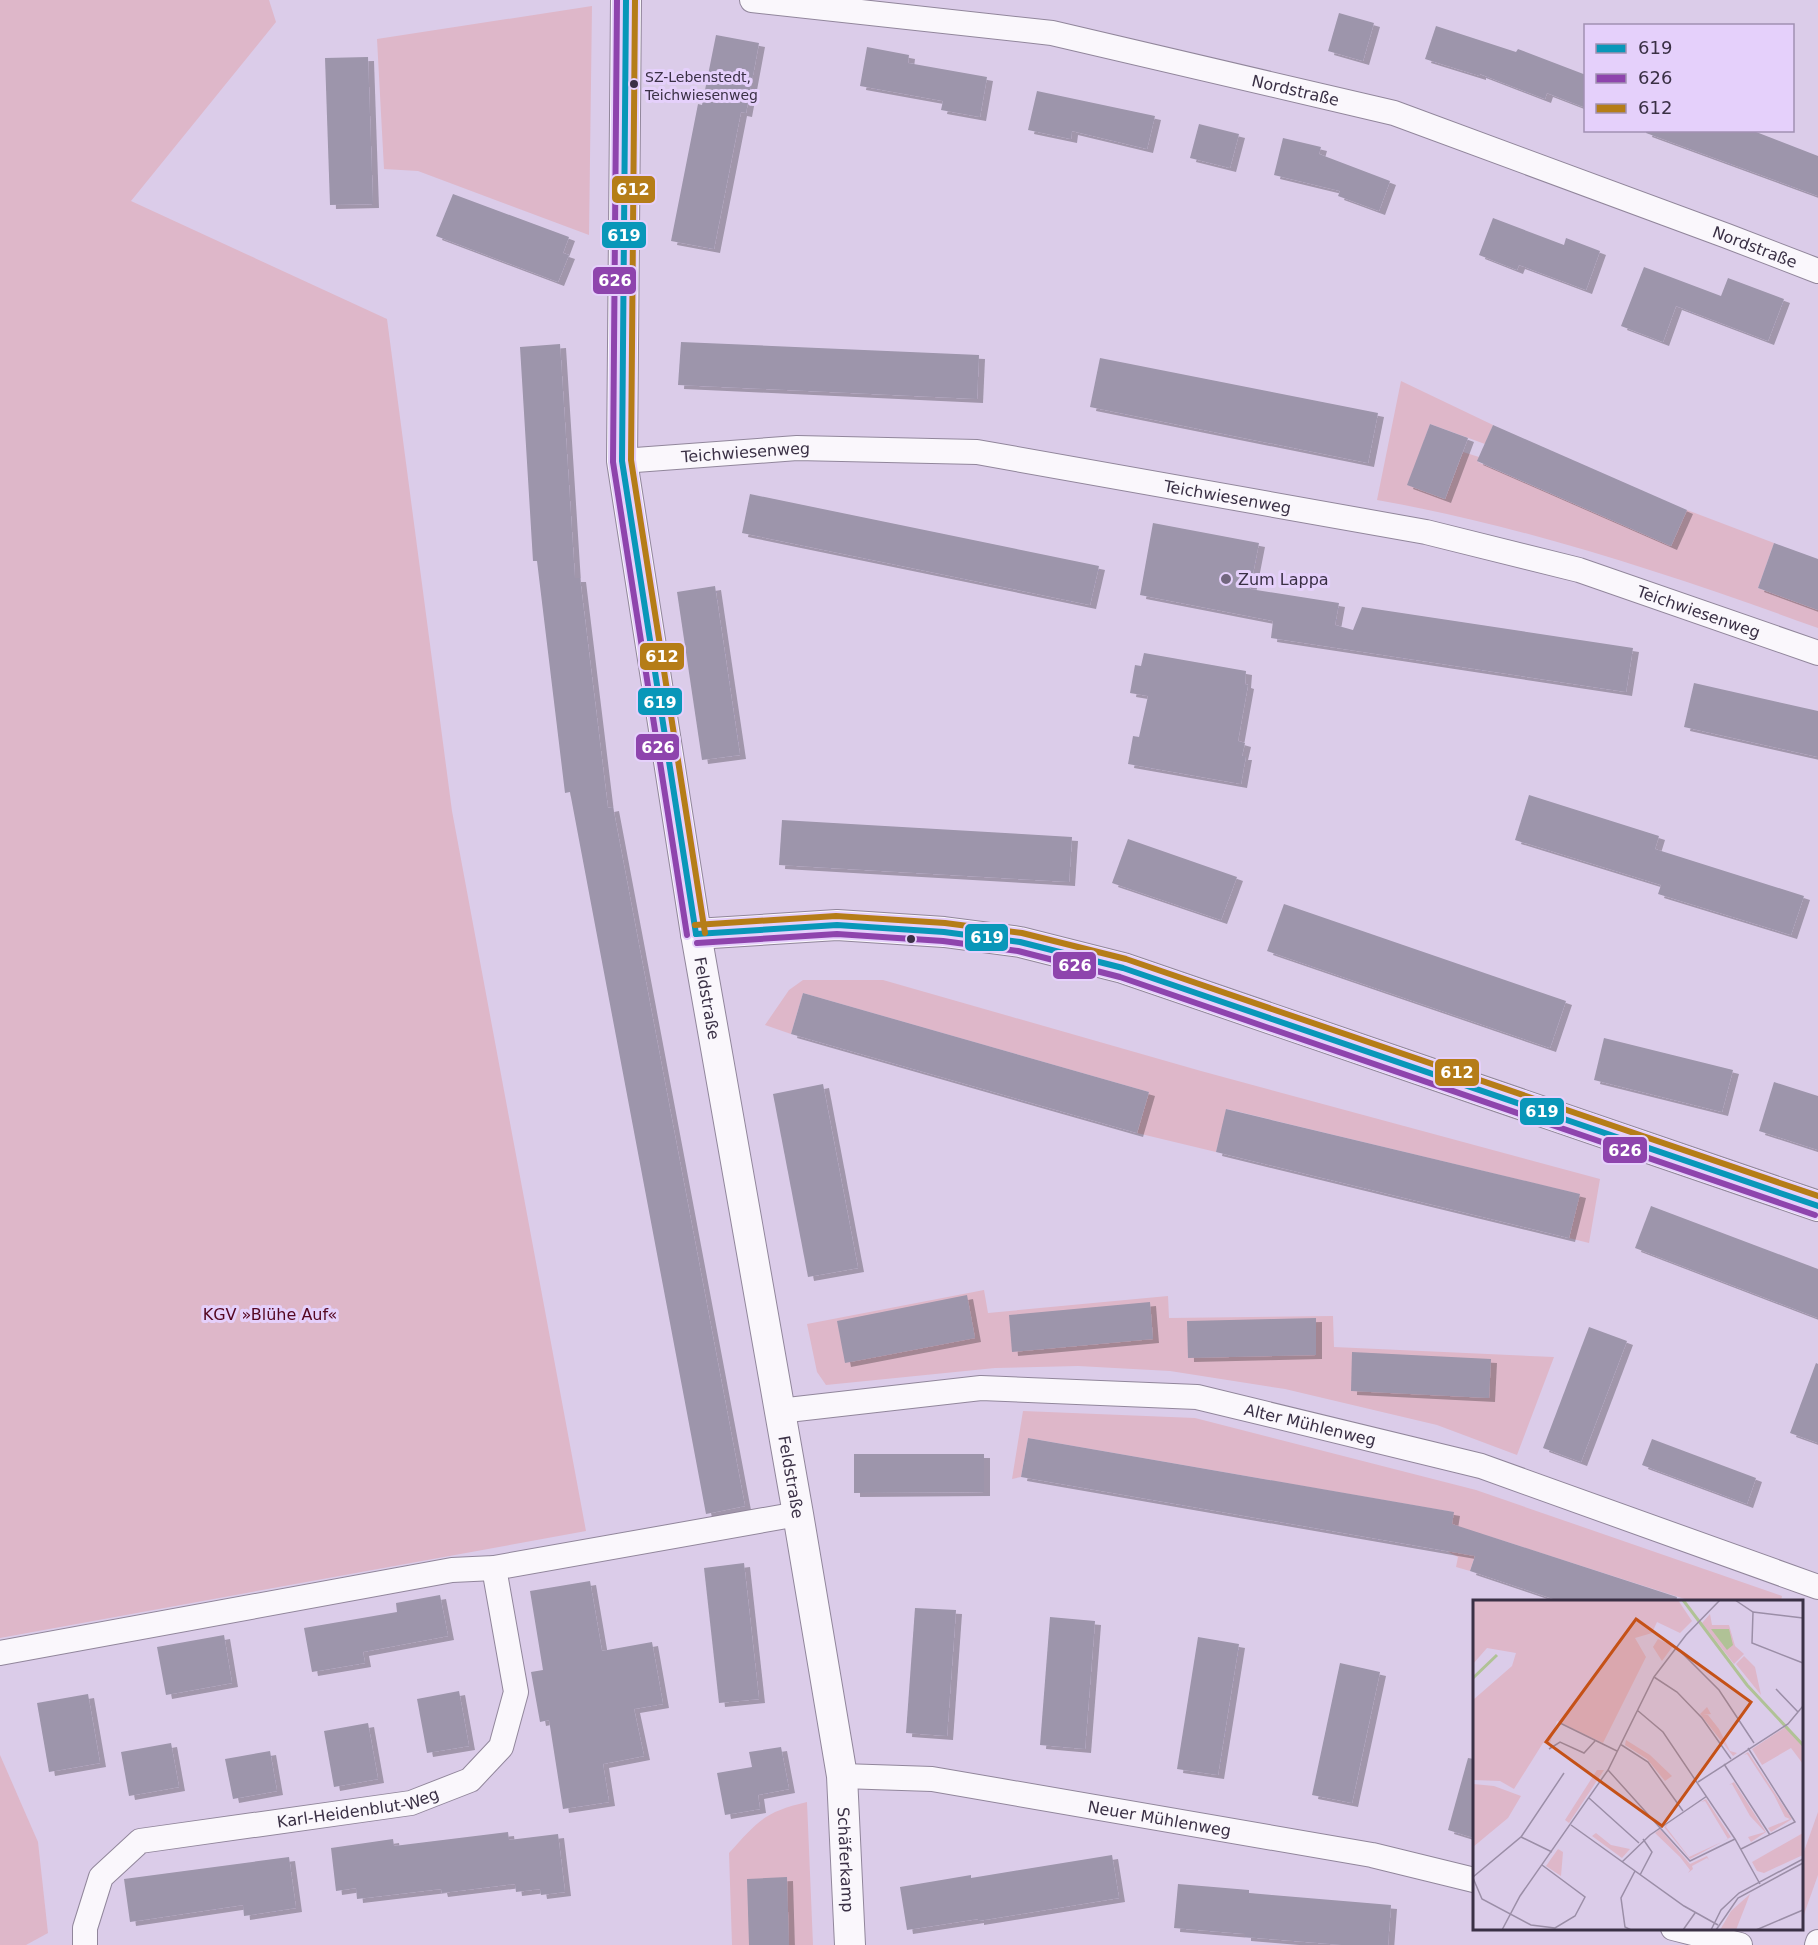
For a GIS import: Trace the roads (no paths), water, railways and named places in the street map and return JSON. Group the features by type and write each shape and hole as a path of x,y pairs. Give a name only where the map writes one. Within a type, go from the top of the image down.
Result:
{"street":[{"name":"Feldstraße","path":"626,0 622,461 696,934 842,1776"},
{"name":"Nordstraße","path":"752,0 1052,33 1394,113 1818,271"},
{"name":"Teichwiesenweg","path":"622,461 797,448 977,452 1426,532 1579,570 1818,653"},
{"path":"696,934 837,926 944,932 1020,942 1123,968 1818,1206"},
{"name":"Alter Mühlenweg","path":"779,1411 981,1388 1197,1397 1481,1466 1818,1587"},
{"path":"0,1653 452,1570 494,1568 798,1514"},
{"name":"Karl-Heidenblut-Weg","path":"85,1945 85,1928 101,1877 140,1841 411,1803 470,1780 501,1747 516,1692 494,1568"},
{"name":"Neuer Mühlenweg","path":"842,1776 932,1779 1372,1855 1473,1880"},
{"name":"Schäferkamp","path":"842,1776 850,1945"},
{"path":"1677,1930 1740,1945"}],"place":[{"name":"SZ-Lebenstedt, Teichwiesenweg","path":"634,84"},
{"name":"Zum Lappa","path":"1226,579"}],"park label":[{"name":"KGV »Blühe Auf«","path":"270,1314"}]}
